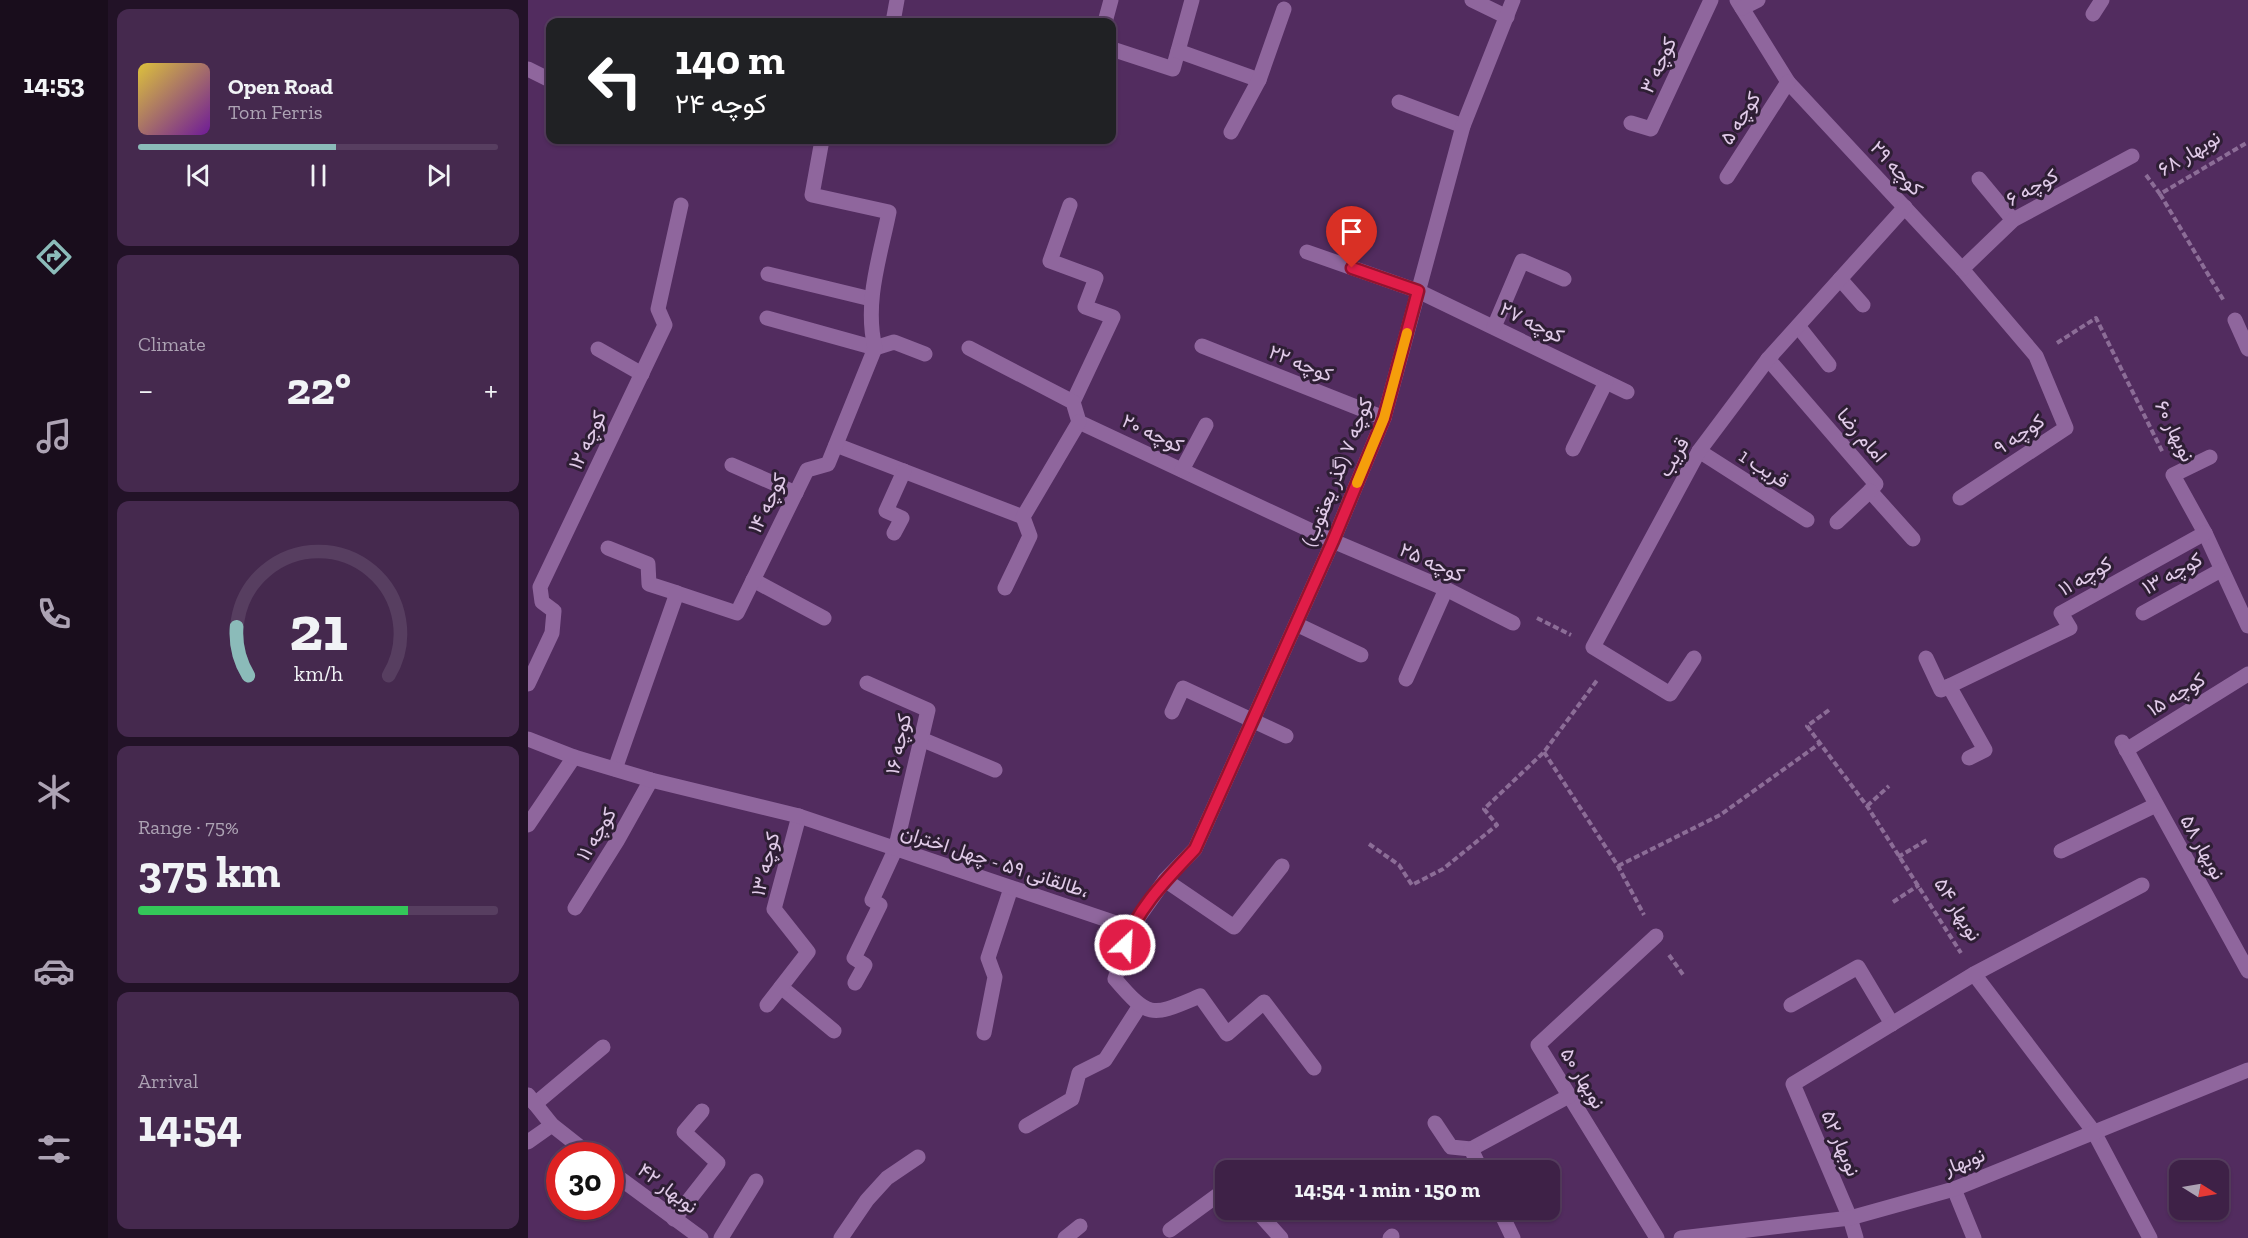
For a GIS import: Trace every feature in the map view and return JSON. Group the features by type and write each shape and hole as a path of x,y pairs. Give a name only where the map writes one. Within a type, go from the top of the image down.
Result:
{"street":[{"path":"894,18 897,0"},
{"path":"1106,18 1111,0"},
{"path":"1116,50 1173,69 1192,0"},
{"path":"1472,0 1507,17"},
{"name":"کوچه ۷ (گذر یعقوب)","path":"1131,927 1165,880 1195,849 1333,541 1384,418 1463,126 1513,0"},
{"name":"کوچه ۳","path":"1632,123 1651,129 1711,0"},
{"path":"1740,4 1758,0"},
{"path":"2093,14 2102,0"},
{"name":"کوچه ۲۹","path":"1740,4 1788,82 1962,269 2036,356"},
{"path":"1231,132 1259,80 1284,9"},
{"path":"1178,51 1259,80"},
{"path":"528,69 546,75"},
{"name":"کوچه ۵","path":"1727,177 1788,82"},
{"path":"1399,102 1463,126"},
{"path":"821,144 812,195 889,212 871,299 870,327 875,348"},
{"name":"کوچه ۶","path":"1962,269 2013,220 2132,156"},
{"path":"1979,180 2013,220"},
{"path":"1023,518 1079,422 1073,402 1113,317 1085,307 1096,278 1050,261 1070,205"},
{"name":"کوچه ۱۲","path":"528,684 552,633 554,611 542,602 540,588 665,325 658,309 681,206"},
{"name":"قریب","path":"1593,647 1699,451 1768,359 1905,207"},
{"name":"کوچه ۲۷","path":"1307,252 1418,291 1627,392"},
{"path":"1494,327 1522,261 1564,279"},
{"path":"768,274 871,299"},
{"path":"1840,279 1863,306"},
{"path":"767,318 875,348 894,342 925,354"},
{"path":"2235,320 2248,349"},
{"path":"1798,326 1829,365"},
{"name":"کوچه ۲۲","path":"1202,346 1384,418"},
{"path":"598,348 642,374"},
{"name":"کوچه ۱۴","path":"677,593 737,613 807,470 828,464 875,348"},
{"path":"969,348 1073,402"},
{"name":"کوچه ۹","path":"1960,498 2066,428 2036,356"},
{"name":"امام رضا","path":"1768,359 1876,484 1870,491 1913,539"},
{"path":"1573,449 1606,382"},
{"name":"کوچه ۲۰","path":"1079,422 1333,541"},
{"path":"1182,470 1206,424"},
{"path":"836,445 1023,518 1030,536 1005,588"},
{"name":"قریب 1","path":"1699,451 1806,520"},
{"path":"2173,475 2210,457"},
{"path":"732,465 796,493"},
{"path":"894,533 902,518 886,511 904,471"},
{"name":"نوبهار ۶۰","path":"2173,475 2205,532 2221,570 2246,617"},
{"path":"1837,522 1870,491"},
{"name":"کوچه ۱۱","path":"1945,688 2070,628 2061,613 2205,532"},
{"name":"کوچه ۲۵","path":"1333,541 1446,589 1513,623"},
{"path":"608,548 648,564 649,584 677,593 615,769"},
{"name":"کوچه ۱۳","path":"2143,613 2221,570"},
{"path":"753,580 824,618"},
{"path":"1406,679 1446,589"},
{"path":"1296,624 1361,655"},
{"path":"1593,647 1670,694 1694,658"},
{"path":"1926,658 1985,750 1969,758"},
{"name":"کوچه ۱۵","path":"2124,746 2248,674"},
{"name":"کوچه ۱۶","path":"867,683 928,710 895,850"},
{"path":"1172,712 1183,688 1286,736"},
{"name":"طالقانی ۵۹ - چهل اختران،","path":"528,739 574,757 651,780 799,816 895,850 1131,927"},
{"path":"921,739 995,770"},
{"name":"نوبهار ۵۸","path":"2124,746 2248,971"},
{"path":"528,825 574,757"},
{"name":"کوچه ۱۱","path":"575,908 617,841 651,780"},
{"path":"2061,851 2156,805"},
{"name":"کوچه ۱۳","path":"767,1005 808,952 774,909 799,816"},
{"path":"855,983 865,965 854,958 880,905 872,900 895,850"},
{"path":"1165,880 1234,927 1282,866"},
{"path":"1791,1005 1858,967 1892,1024 1974,974 2142,885"},
{"path":"984,1033 995,977 988,958 1011,888"},
{"path":"1131,927 1115,979 1139,1007 1163,1012 1200,996 1227,1034 1264,1002 1314,1068"},
{"name":"نوبهار ۵۰","path":"1656,936 1538,1045 1657,1238"},
{"path":"1974,974 2094,1132 2150,1238"},
{"path":"781,987 834,1031"},
{"path":"1026,1125 1072,1099 1079,1073 1105,1060 1139,1007"},
{"name":"نوبهار ۵۲","path":"1856,1238 1851,1218 1792,1084 1892,1024"},
{"path":"574,1142 552,1125 532,1100 603,1047"},
{"name":"نوبهار","path":"1681,1238 1731,1235 1851,1218 1954,1189 2248,1070"},
{"path":"1435,1122 1451,1147 1471,1149 1569,1096"},
{"path":"674,1219 718,1163 684,1132 702,1111"},
{"path":"528,1142 552,1125"},
{"path":"1471,1149 1476,1160"},
{"path":"841,1238 867,1200 887,1178 918,1157"},
{"path":"721,1238 756,1181"},
{"name":"نوبهار ۴۲","path":"624,1182 701,1238"},
{"path":"1954,1189 1974,1238"},
{"path":"1170,1230 1215,1197"},
{"path":"1265,1220 1281,1238"},
{"path":"1504,1220 1512,1238"},
{"path":"1065,1238 1080,1226"}],"path":[{"name":"نوبهار ۶۸","path":"2132,156 2160,194 2248,142"},
{"path":"2160,194 2235,320"},
{"name":"نوبهار ۶۰","path":"2036,356 2096,318 2173,475"},
{"path":"1513,623 1519,609 1593,647"},
{"path":"1369,844 1399,865 1412,885 1443,869 1497,825 1484,809 1544,752 1612,659"},
{"name":"نوبهار ۵۴","path":"1829,710 1807,726 1867,806 1974,974"},
{"path":"1618,866 1720,815 1819,744"},
{"path":"1544,752 1618,866 1656,936 1684,976"},
{"path":"1867,806 1889,786"},
{"path":"1898,856 1927,840"},
{"path":"1893,902 1919,885"}],"slow traffic":[{"path":"1357,483 1384,418 1407,333"}],"route":[{"path":"1125,945 1131,927 1165,880 1195,849 1333,541 1384,418 1418,291 1352,268"}]}
